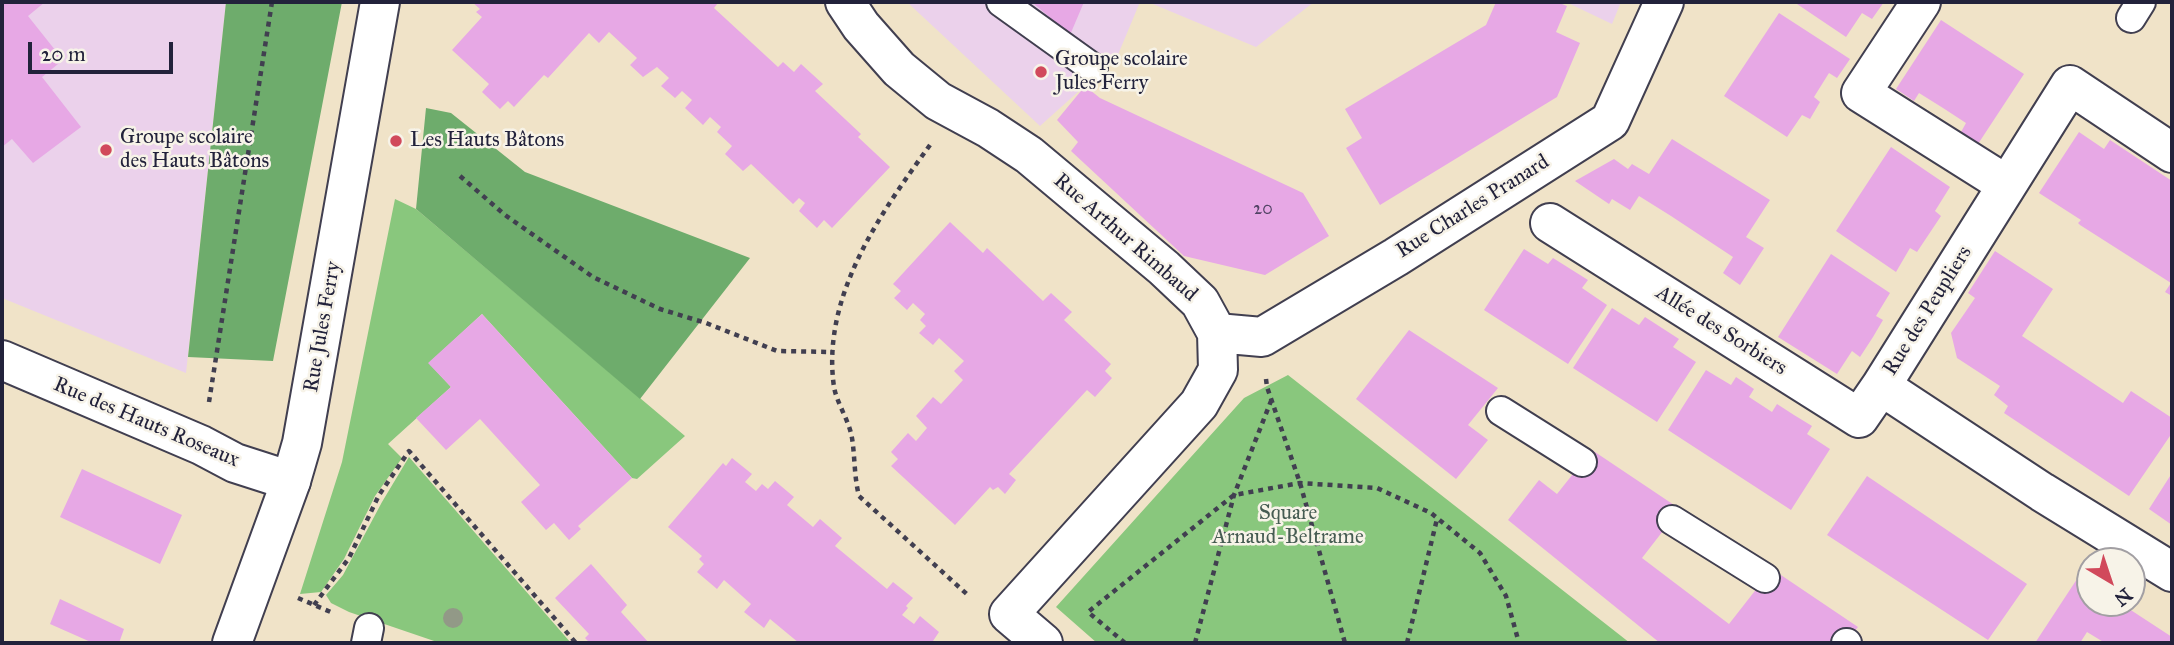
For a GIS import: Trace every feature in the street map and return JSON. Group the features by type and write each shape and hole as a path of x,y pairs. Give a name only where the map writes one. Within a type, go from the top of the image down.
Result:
{"street":[{"name":"Rue Jules Ferry","path":"232,643 291,481 302,443 380,2"},
{"name":"Rue Arthur Rimbaud","path":"845,2 861,26 899,69 938,101 988,128 1029,155 1164,268 1200,302 1217,333 1218,370 1199,404 1009,614"},
{"name":"Rue Charles Pranard","path":"1262,337 1396,257 1610,121 1664,2"},
{"path":"1921,2 1861,93 2007,185"},
{"name":"Rue des Peupliers","path":"2172,153 2070,85 1881,386 2042,492 2172,572"},
{"name":"Allée des Sorbiers","path":"1550,223 1859,418 1881,386"},
{"path":"1217,333 1262,337"},
{"name":"Rue des Hauts Roseaux","path":"2,360 201,445 235,463 291,481"},
{"path":"1009,614 1043,643"}],"lane":[{"path":"1001,2 1093,68"},
{"path":"1501,411 1582,462"},
{"path":"1672,520 1765,578"}],"path":[{"path":"201,445 211,397 272,2"},
{"path":"955,110 864,243 840,306 832,352 835,389 852,436 854,476 859,496 986,611 1009,614"},
{"path":"460,176 505,215 593,277 660,309 706,323 778,351 832,352"},
{"path":"1262,337 1267,387 1300,483 1345,643"},
{"path":"1195,643 1234,495 1271,400"},
{"path":"314,605 349,558 379,495 409,451 576,643"},
{"path":"1125,643 1087,612 1234,495 1300,483 1377,488 1431,513 1480,553 1506,596 1519,643"},
{"path":"1407,643 1437,519"}],"shaded area":[{"name":"Groupe scolaire des Hauts Bâtons","path":"2,2 226,2 186,373 2,298"},
{"name":"Groupe scolaire Jules Ferry","path":"907,2 1140,2 1117,57 1040,126"},
{"name":"Groupe scolaire Jules Ferry","path":"1148,2 1314,2 1256,47"},
{"path":"1566,2 1621,2 1612,24"}],"green space":[{"path":"226,2 342,2 273,361 188,357"},
{"path":"426,108 451,113 525,172 750,258 640,399 416,209"},
{"path":"395,199 416,209 685,436 637,479 632,478 482,314 429,363 451,387 388,444 402,458 375,496 344,559 321,592 300,594 342,462"},
{"name":"Square Arnaud-Beltrame","path":"1288,375 1630,643 1097,643 1056,607 1244,398"},
{"path":"409,457 571,643 440,643 349,612 331,603 326,595 343,575"}],"building":[{"path":"2,2 45,2 28,16 63,60 42,77 81,127 33,163 12,139 2,147"},
{"path":"472,2 717,2 714,8 778,67 783,62 794,72 801,64 823,84 815,91 861,134 858,137 890,167 832,228 824,220 817,228 799,211 805,203 799,198 793,204 751,164 743,171 725,154 732,146 717,132 721,127 710,117 703,125 685,108 692,100 682,91 675,98 661,86 669,78 657,67 643,77 630,65 637,58 609,32 599,43 589,33 548,78 544,75 514,107 508,101 500,109 482,92 489,84 452,50 482,17 476,12 480,9"},
{"path":"1032,2 1084,2 1070,35"},
{"path":"1496,2 1557,2 1567,6 1556,32 1580,43 1557,97 1380,205 1346,148 1362,138 1345,109 1486,25"},
{"path":"1794,2 1884,2 1872,19 1862,13 1846,37"},
{"path":"1779,13 1850,59 1837,78 1829,73 1814,97 1820,102 1810,119 1802,115 1787,137 1724,96"},
{"path":"1941,20 2024,74 1978,144 1961,132 1966,123 1919,93 1914,101 1896,89"},
{"path":"1085,86 1100,98 1303,193 1329,236 1265,275 1184,256 1071,151 1078,142 1057,120"},
{"path":"2079,132 2104,149 2110,140 2172,181 2172,296 2165,292 2171,283 2080,225 2078,223 2081,220 2039,193"},
{"path":"1672,139 1770,200 1746,237 1764,248 1740,285 1723,273 1733,257 1671,216 1639,196 1630,210 1612,199 1609,204 1575,181 1614,159 1628,169 1632,164 1649,174"},
{"path":"1891,147 1950,187 1935,211 1941,216 1917,252 1910,248 1896,272 1836,231"},
{"path":"950,222 983,253 987,248 1043,301 1051,293 1072,312 1064,320 1111,364 1105,371 1112,378 1095,397 1087,390 1009,474 1016,480 1005,494 998,487 993,490 990,487 955,525 891,466 898,459 891,452 908,433 916,441 927,428 916,416 933,397 941,404 963,380 954,371 964,361 939,338 933,345 919,333 926,326 920,320 925,314 913,303 907,310 894,298 901,291 893,284"},
{"path":"1524,249 1548,264 1553,258 1588,280 1582,288 1607,305 1568,364 1484,310"},
{"path":"1995,251 2053,289 2022,336 2123,403 2131,391 2172,418 2172,433 2129,496 2004,413 2008,406 1994,395 2000,386 1957,358 1951,333 1975,298 1968,293"},
{"path":"1831,254 1890,293 1876,316 1883,320 1860,357 1852,351 1837,374 1778,337"},
{"path":"1612,308 1639,325 1645,317 1679,339 1673,347 1696,362 1657,422 1573,368"},
{"path":"482,314 632,478 578,526 581,529 569,540 554,523 546,530 521,502 540,485 480,419 446,450 416,418 451,387 428,363"},
{"path":"1409,330 1498,388 1468,425 1488,440 1456,479 1356,399"},
{"path":"1706,370 1731,385 1736,377 1754,389 1749,397 1772,412 1777,404 1812,426 1807,434 1830,449 1791,510 1668,430"},
{"path":"1592,450 1680,509 1642,558 1729,624 1772,569 1858,627 1845,643 1660,643 1508,520 1539,480 1557,494"},
{"path":"732,458 752,474 745,482 756,491 762,484 768,489 775,481 794,497 787,505 813,527 820,519 842,538 835,546 887,589 893,582 913,598 902,615 914,624 920,616 939,632 933,641 937,643 799,643 770,619 764,628 744,612 751,604 724,580 717,589 697,572 704,564 699,559 702,556 668,527 723,463 726,466"},
{"path":"82,469 182,515 160,564 60,517"},
{"path":"2172,473 2172,525 2149,509"},
{"path":"1867,476 2027,584 1988,640 1827,535"},
{"path":"591,564 627,605 621,612 649,643 590,643 585,638 589,634 555,598"},
{"path":"2076,581 2076,617 2141,617 2172,637 2172,643 2105,643 2087,632 2080,643 2035,643"},
{"path":"60,599 124,629 119,643 93,643 50,624"}],"place":[{"name":"Groupe scolaire Jules Ferry","path":"1041,72"},
{"name":"Les Hauts Bâtons","path":"396,141"},
{"name":"Groupe scolaire des Hauts Bâtons","path":"106,150"}]}
